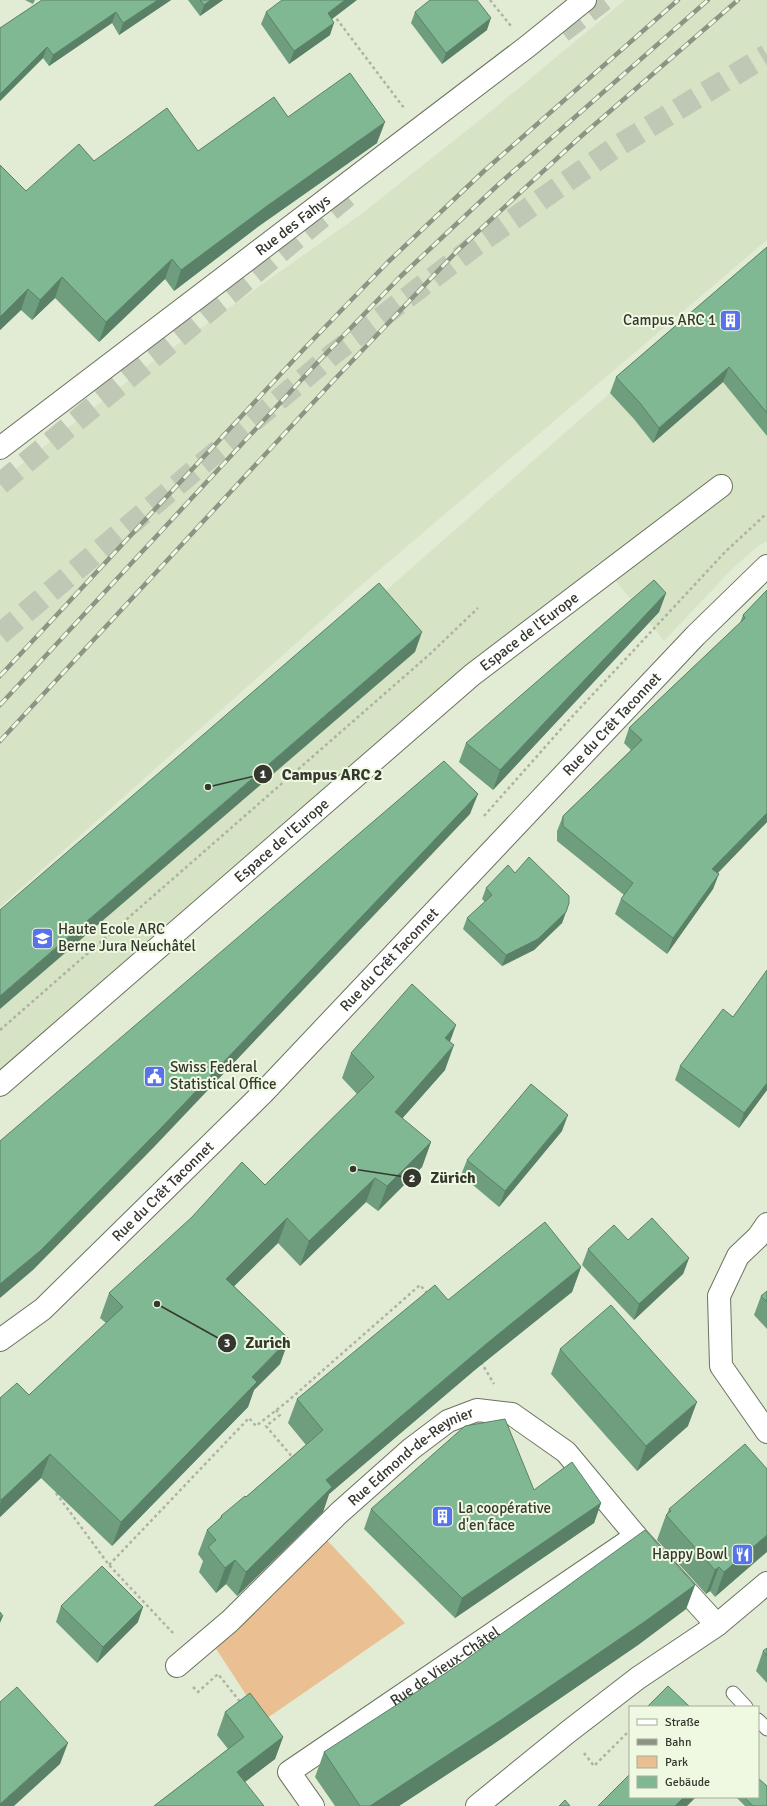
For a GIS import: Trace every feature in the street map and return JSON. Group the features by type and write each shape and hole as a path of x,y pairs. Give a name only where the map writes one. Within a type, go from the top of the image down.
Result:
{"street":[{"name":"Rue des Fahys","path":"0,448 420,129 585,0"},
{"name":"Espace de l'Europe","path":"0,1085 472,675 721,486"},
{"name":"Rue du Crêt Taconnet","path":"0,1340 42,1309 263,1093 696,635 767,566"},
{"path":"762,1230 738,1256 719,1296 720,1366 767,1432"},
{"name":"Rue Edmond-de-Reynier","path":"184,1660 230,1621 339,1513 411,1449 448,1421 477,1410 512,1414 566,1452 636,1536 717,1624"},
{"name":"Rue de Vieux-Châtel","path":"314,1806 289,1772 636,1536"},
{"path":"477,1806 631,1683 717,1624 767,1583"}],"lane":[{"path":"733,1693 745,1706"},
{"path":"759,1721 767,1729"}],"path":[{"path":"490,0 528,46"},
{"path":"331,12 420,129"},
{"path":"0,1030 430,654 478,608"},
{"path":"109,1565 249,1418 256,1426 420,1285 430,1297"},
{"path":"479,1357 512,1414"},
{"path":"276,1410 280,1415 266,1426 296,1461"},
{"path":"56,1493 109,1565 184,1660"},
{"path":"229,1687 243,1705"},
{"path":"581,1750 594,1766 629,1731"}],"shaded area":[{"path":"625,0 767,0 767,240 358,588 0,907 0,481 151,363 360,215 485,116"},
{"path":"767,258 767,541 758,546 732,569 664,641 600,561 0,1077 0,923 372,603 610,393"}],"green space":[{"path":"325,1538 405,1623 263,1721 215,1647"}],"building":[{"path":"42,0 158,0 123,23 116,12 53,55 47,47 0,94 0,28"},
{"path":"200,0 211,0 204,5"},
{"path":"282,0 345,0 328,13 334,23 294,51 266,12"},
{"path":"430,0 477,0 491,18 446,53 415,12"},
{"path":"350,73 385,122 267,206 181,270 172,259 106,322 62,277 40,300 28,289 0,317 0,165 26,191 79,144 94,161 167,108 198,151 274,97 288,117"},
{"name":"Campus ARC 1","path":"767,247 767,413 729,367 659,428 640,403 616,377"},
{"path":"654,580 666,593 500,770 466,743"},
{"path":"379,583 422,632 0,996 0,910"},
{"path":"767,590 767,813 712,869 719,874 673,938 621,899 633,883 563,826 563,816 642,740 629,728 745,618 743,615"},
{"path":"444,761 478,794 161,1128 40,1251 0,1284 0,1141"},
{"path":"529,857 569,896 569,903 566,912 538,939 506,955 467,918 492,895 486,888 508,865 515,873"},
{"path":"767,970 767,1083 744,1113 680,1066 723,1009 733,1017"},
{"path":"412,984 456,1025 445,1038 454,1045 395,1112 431,1142 387,1186 375,1178 309,1241 287,1218 226,1279 289,1339 252,1377 257,1382 121,1522 50,1454 1,1500 0,1398 17,1383 29,1395 123,1307 109,1293 192,1217 242,1162 265,1185 374,1077 351,1053"},
{"path":"531,1084 568,1115 505,1191 467,1160"},
{"path":"652,1218 689,1258 639,1304 588,1249 614,1225 628,1240"},
{"path":"545,1222 581,1267 485,1345 326,1480 332,1487 246,1572 235,1560 225,1568 208,1547 216,1540 207,1530 222,1517 221,1516 245,1496 246,1497 323,1430 297,1399 435,1285 448,1300"},
{"path":"767,1291 767,1302 761,1296"},
{"path":"611,1305 697,1402 646,1446 560,1349"},
{"path":"505,1419 534,1490 572,1462 601,1503 462,1598 371,1509 465,1426"},
{"path":"745,1444 767,1469 767,1535 724,1572 719,1567 715,1570 666,1515 671,1511 669,1509"},
{"path":"645,1530 695,1585 647,1620 501,1720 370,1806 360,1806 324,1752 461,1663"},
{"path":"102,1566 143,1607 103,1647 61,1606"},
{"path":"767,1648 767,1656 763,1651"},
{"path":"668,1686 689,1706 648,1706"},
{"path":"17,1687 68,1743 0,1804 0,1702"},
{"path":"250,1693 283,1737 237,1772 264,1806 154,1806 244,1737 225,1712"},
{"path":"629,1775 629,1798 683,1798 675,1806 598,1806"},
{"path":"759,1779 767,1786 767,1806 753,1806 745,1798 759,1798"},
{"path":"565,1800 570,1806 559,1806"}],"tunnel":[{"path":"562,32 604,0"},
{"path":"0,634 333,354 476,245 616,147 767,55"},
{"path":"0,484 349,195"}],"railway":[{"path":"0,676 303,350 388,262 484,171 678,0"},
{"path":"0,705 317,363 400,277 499,184 708,0"},
{"path":"0,741 335,379 457,251 578,139 738,0"}],"place":[{"name":"Campus ARC 1","path":"731,320"},
{"name":"Campus ARC 2","path":"208,787"},
{"name":"Haute Ecole ARC Berne Jura Neuchâtel","path":"42,938"},
{"name":"Swiss Federal Statistical Office","path":"155,1076"},
{"name":"Zürich","path":"353,1169"},
{"name":"Zurich","path":"157,1304"},
{"name":"La coopérative d'en face","path":"443,1517"},
{"name":"Happy Bowl","path":"743,1554"}]}
